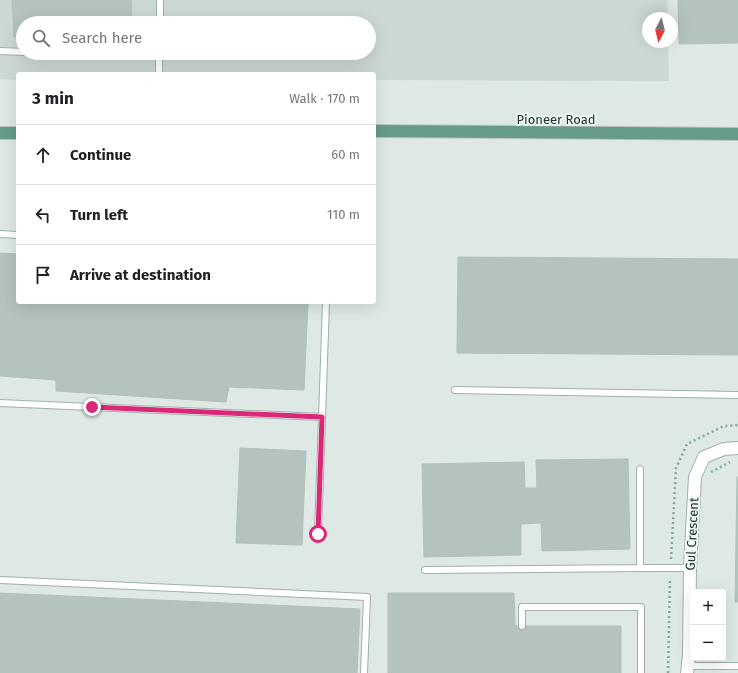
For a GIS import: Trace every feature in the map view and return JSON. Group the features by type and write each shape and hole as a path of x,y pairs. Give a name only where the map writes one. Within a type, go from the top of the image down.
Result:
{"main road":[{"name":"Pioneer Road","path":"376,132 738,134"},
{"path":"0,133 16,133"}],"street":[{"name":"Gul Crescent","path":"688,669 690,568 695,477 704,458 724,449 738,448"}],"lane":[{"path":"160,0 160,16"},
{"path":"0,51 16,52"},
{"path":"159,60 159,72"},
{"path":"0,234 16,235"},
{"path":"318,534 326,304"},
{"path":"455,390 738,395"},
{"path":"0,403 322,417"},
{"path":"640,469 640,568"},
{"path":"425,570 690,568"},
{"path":"0,580 367,597 364,673"},
{"path":"522,626 522,607 641,607 641,673"},
{"path":"688,669 738,666"}],"path":[{"path":"706,476 730,462"}],"shaded area":[{"path":"0,0 667,0 668,12 642,12 642,48 668,48 669,81 376,80 376,72 16,72 16,80 0,79"}],"building":[{"path":"12,0 131,0 132,16 16,16 16,37 14,37"},
{"path":"678,0 738,0 738,43 679,44"},
{"path":"0,253 16,254 16,304 308,304 304,390 229,387 226,402 56,391 56,380 0,376"},
{"path":"458,257 738,259 738,355 457,353"},
{"path":"240,448 306,451 302,545 236,543"},
{"path":"628,459 630,549 542,551 541,523 521,524 521,555 424,557 422,464 524,462 525,488 537,488 536,460"},
{"path":"737,477 738,602 735,602"},
{"path":"0,593 360,609 357,673 0,673"},
{"path":"388,593 514,593 515,626 621,626 621,673 388,673"}],"route":[{"path":"92,407 322,417 318,534"}]}
